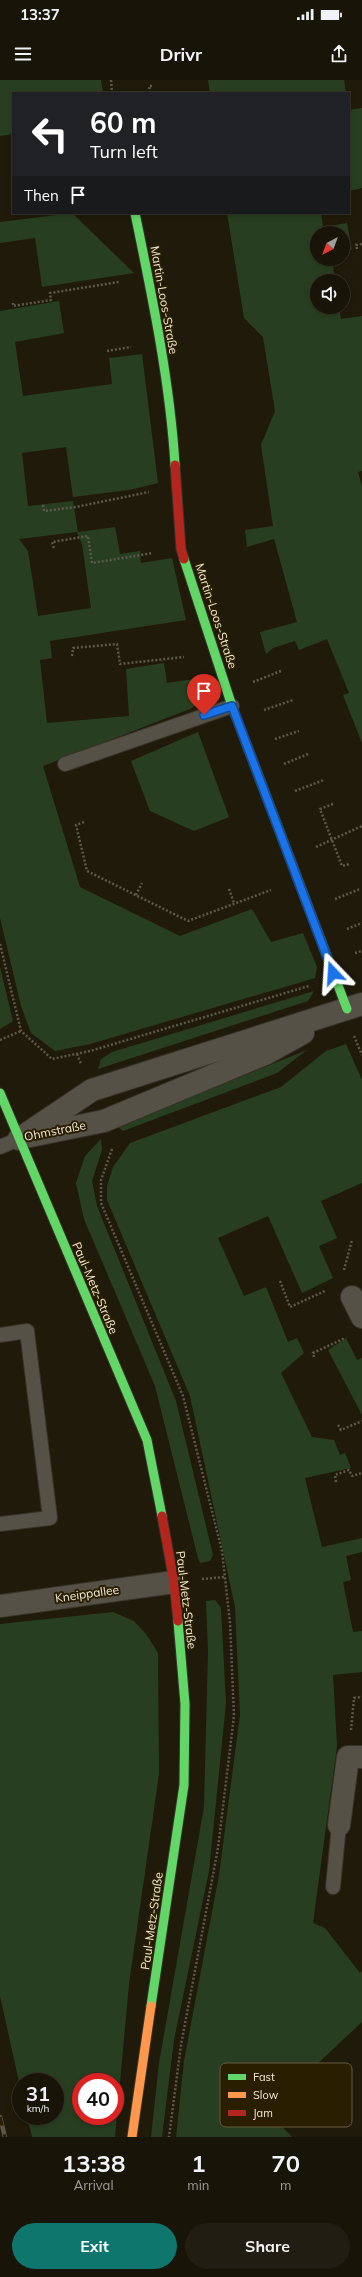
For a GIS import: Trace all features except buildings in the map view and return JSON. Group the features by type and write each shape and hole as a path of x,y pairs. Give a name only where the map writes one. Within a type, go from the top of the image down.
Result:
{"street":[{"name":"Martin-Loos-Straße","path":"135,214 147,271 173,428 181,549 202,619 232,706 297,880 354,1007"},
{"name":"Ohmstraße","path":"9,1143 92,1090 354,1007"},
{"name":"Ohmstraße","path":"9,1143 104,1121 267,1053 354,1007"},
{"name":"Paul-Metz-Straße","path":"0,1093 9,1143 147,1440 174,1582 185,1704 184,1785 132,2137"},
{"path":"352,1297 362,1317"},
{"name":"Kneippallee","path":"0,1606 174,1582"},
{"path":"339,1825 355,1757"}],"lane":[{"path":"65,764 232,706"},
{"path":"0,1335 27,1331 50,1518 0,1524"},
{"path":"333,1886 339,1825"}],"path":[{"path":"111,80 112,92"},
{"path":"150,92 148,86 154,86"},
{"path":"357,249 356,245 362,244"},
{"path":"13,303 14,306 51,300 50,293 121,281 147,271"},
{"path":"43,505 44,511 76,507 177,487"},
{"path":"54,548 52,542 88,536 92,562 181,549"},
{"path":"72,656 73,648 116,644 120,664 215,654"},
{"path":"333,804 320,809 342,866 350,864"},
{"path":"84,822 76,825 87,871 188,921 297,880"},
{"path":"345,834 362,826"},
{"path":"136,895 142,883"},
{"path":"229,889 234,903"},
{"path":"0,944 21,1031 52,1059 90,1051 315,984"},
{"path":"0,1040 21,1031"},
{"path":"354,1036 362,1055"},
{"path":"280,1281 290,1307 328,1289 331,1293 352,1297"},
{"path":"314,1356 313,1353 352,1336"},
{"path":"338,1425 342,1430 362,1421"},
{"path":"336,1482 335,1475 349,1470 352,1476 362,1473"},
{"path":"355,1757 354,1698 362,1697"}],"green space":[{"path":"0,80 101,80 103,92 12,92 12,134 0,136"},
{"path":"208,80 344,80 346,92 210,92"},
{"path":"362,108 362,188 350,191 350,110"},
{"path":"73,214 134,273 42,287 35,238 0,243 0,222"},
{"path":"227,214 321,214 323,226 310,226 310,266 333,266 334,274 310,274 310,314 340,314 341,319 362,316 362,471 358,472 362,487 362,743 343,695 349,693 327,639 299,650 295,641 273,648 266,654 260,632 297,622 274,539 247,547 245,530 273,526 261,445 275,411 263,337 244,318"},
{"path":"347,223 348,226 329,226"},
{"path":"350,239 352,250 350,250"},
{"path":"59,301 64,333 15,342 23,396 112,384 109,358 142,354 158,483 129,490 73,497 66,447 22,453 28,506 73,501 78,532 115,527 120,554 140,551 141,563 172,558 186,620 50,641 52,658 40,660 47,723 129,716 126,669 164,663 167,683 207,677 213,695 190,709 43,766 80,887 180,936 252,909 271,942 303,933 317,967 315,978 90,1044 55,1051 31,1033 21,1006 0,918 0,311","holes":["77,532 82,544 91,608 38,616 28,551 19,539"]},
{"path":"198,732 229,817 194,831 150,811 131,761"},
{"path":"0,967 13,1021 0,1029"},
{"path":"314,991 308,1001 98,1069 101,1059 112,1052"},
{"path":"346,1044 362,1080 362,1183 321,1201 337,1238 319,1246 333,1278 302,1293 268,1216 218,1238 244,1296 266,1287 288,1342 297,1338 304,1353 281,1373 312,1437 334,1440 340,1455 345,1453 351,1468 305,1478 322,1547 362,1538 362,1552 346,1556 351,1580 343,1582 353,1632 362,1631 362,1672 333,1675 337,1746 313,1923 325,1928 360,1973 362,1971 362,2022 318,2063 220,2063 220,2127 282,2127 292,2137 176,2137 184,2061 219,1875 240,1715 235,1607 190,1396 107,1200 107,1186 113,1167 130,1143 281,1087 326,1051"},
{"path":"307,1050 277,1073 123,1131 117,1126"},
{"path":"101,1139 102,1150 92,1181 97,1206 176,1401 213,1555 210,1561 200,1563 198,1558 155,1386 84,1219 76,1183 85,1156"},
{"path":"346,1338 357,1360 362,1358 362,1415 328,1350"},
{"path":"215,1600 221,1608 226,1703 209,1871 174,2040 162,2137 151,2137 159,2063 204,1807 208,1652 206,1601"},
{"path":"113,1612 134,1621 146,1634 158,1653 159,1774 129,1984 121,2073 72,2073 72,2125 116,2125 115,2137 32,2137 29,2125 64,2125 64,2073 17,2073 0,1996 0,1624"}],"railway":[{"path":"0,2117 5,2137"}],"traffic: fast":[{"path":"135,214 165,370 173,433 175,465"},
{"path":"184,559 232,706 347,1009"},
{"path":"0,1093 147,1440 162,1516"},
{"path":"151,2006 184,1785 185,1704 178,1621"}],"traffic: slow":[{"path":"132,2137 151,2006"}],"traffic: jam":[{"path":"175,465 181,549 184,559"},
{"path":"162,1516 174,1582 178,1621"}],"route":[{"path":"204,715 232,706 333,973"}]}
